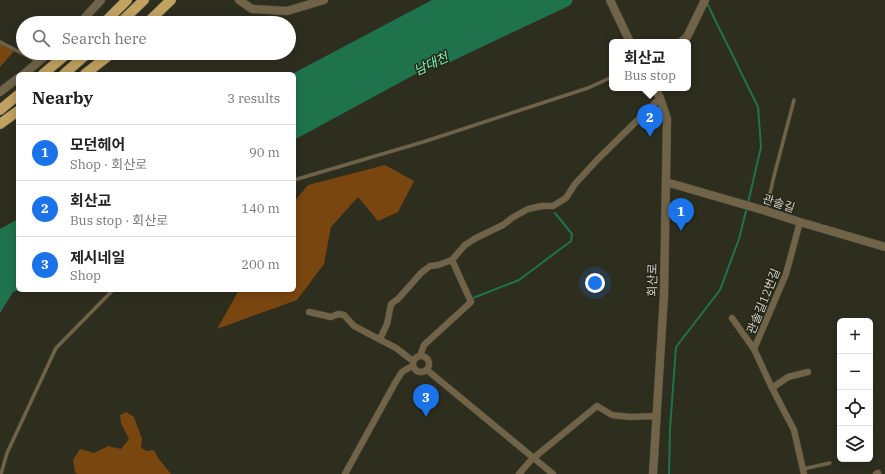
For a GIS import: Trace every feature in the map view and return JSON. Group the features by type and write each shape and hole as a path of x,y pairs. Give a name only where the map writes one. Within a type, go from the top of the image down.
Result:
{"highway":[{"path":"111,16 127,0"},
{"path":"127,16 144,0"},
{"path":"154,16 171,0"},
{"path":"45,72 60,60"},
{"path":"66,72 80,60"},
{"path":"88,72 103,60"},
{"path":"0,110 16,97"},
{"path":"1,123 16,112"},
{"path":"1,123 16,115"}],"street":[{"path":"86,16 101,0"},
{"path":"239,0 252,9 287,11 324,0"},
{"path":"610,0 629,39"},
{"path":"685,39 687,37 704,0"},
{"path":"26,72 38,62"},
{"path":"0,92 16,80"},
{"name":"회산로","path":"653,474 664,295 667,119 656,91"},
{"path":"380,339 387,324 391,304 398,300 421,273 430,266 452,260 465,245 503,225 528,209 542,206 553,206 566,198 575,184 597,160 660,98"},
{"name":"관솔길","path":"666,182 885,247"},
{"name":"관솔길12번길","path":"800,222 786,274 754,349 794,430 804,471"},
{"path":"345,474 402,372 413,363 417,357 420,356 424,345 471,302 452,260"},
{"path":"309,312 331,317 338,314 344,315 354,326 396,348 413,363 417,372 427,370"},
{"path":"732,318 754,349"},
{"path":"420,356 425,357 428,362 429,364 427,370"},
{"path":"427,370 553,474"},
{"path":"772,388 788,378 808,372"},
{"path":"519,474 534,458 597,406 612,416 657,416"}],"lane":[{"path":"0,42 16,50"},
{"path":"34,60 38,62"},
{"path":"296,179 423,142 588,88 609,78"},
{"path":"766,211 794,100"},
{"path":"2,474 7,453 56,348 111,292"},
{"path":"804,471 830,463"}],"shaded area":[{"path":"0,40 16,49 0,67"},
{"path":"385,165 414,181 398,212 378,221 358,197 331,227 324,264 297,300 217,329 238,292 296,292 296,200 308,185"},
{"path":"126,412 134,417 142,439 141,448 147,451 154,450 158,458 171,474 78,474 75,472 73,460 80,449 94,453 108,446 121,449 129,439 121,423 120,415"}],"water":[{"path":"432,0 552,0 296,139 296,72"},
{"path":"16,220 16,291 13,292 0,313 0,229"}],"waterway":[{"name":"남대천","path":"441,59 566,0"},
{"path":"707,3 758,107 761,147 748,203"},
{"path":"669,474 670,429 676,347 720,290 739,239 747,207"},
{"path":"473,298 519,280 571,241 572,234 555,213"}],"place":[{"name":"회산교","path":"650,137"},
{"name":"모던헤어","path":"681,231"},
{"name":"제시네일","path":"426,417"}]}
